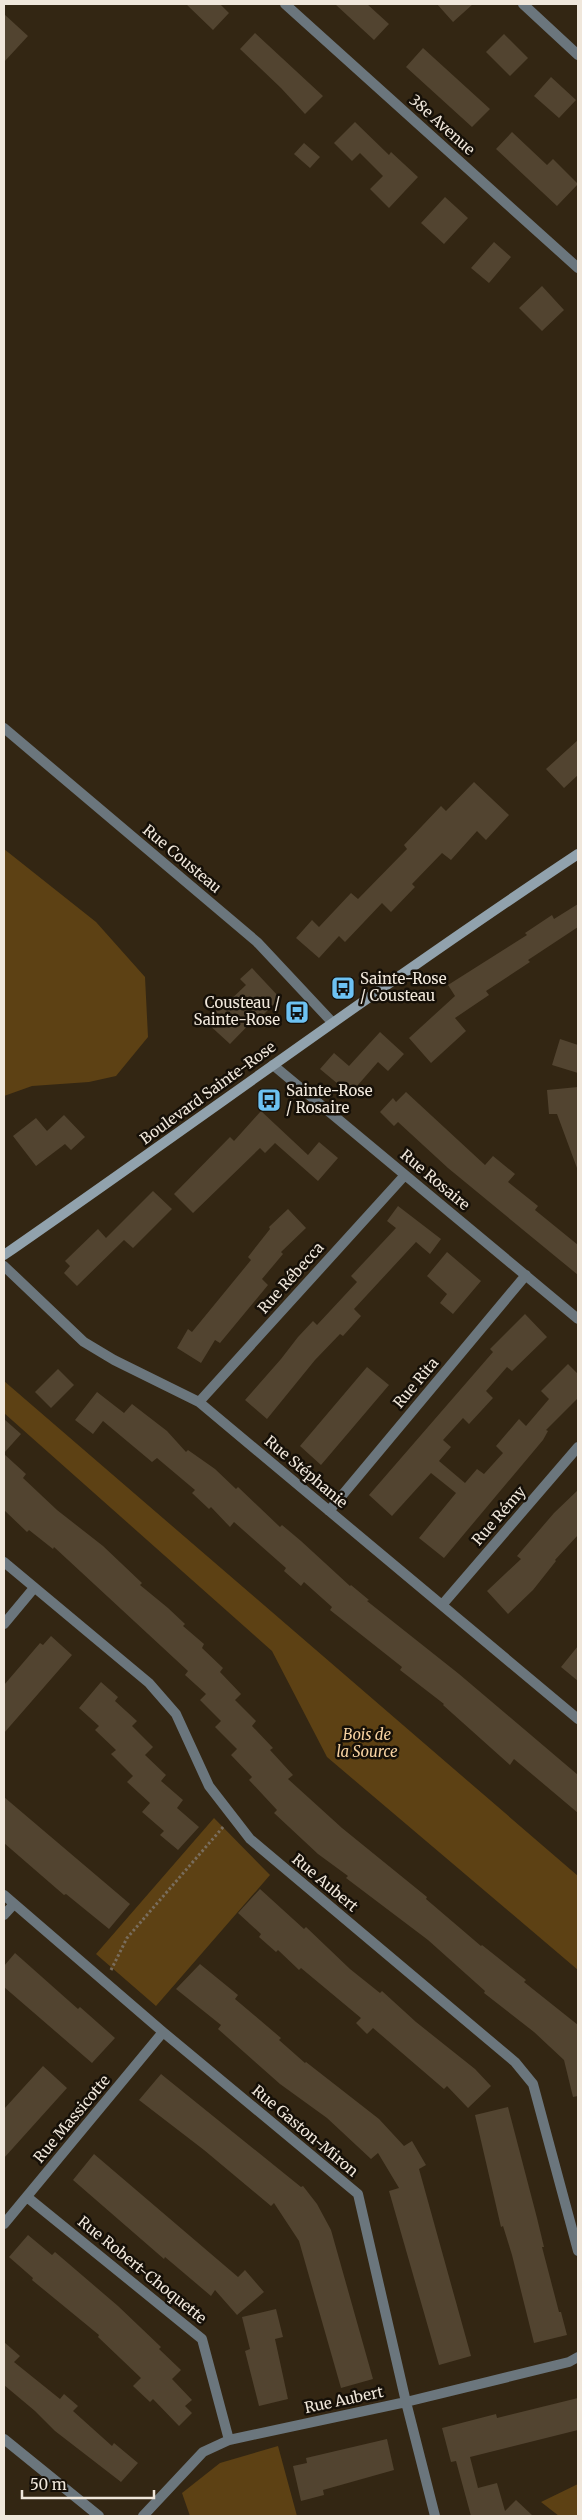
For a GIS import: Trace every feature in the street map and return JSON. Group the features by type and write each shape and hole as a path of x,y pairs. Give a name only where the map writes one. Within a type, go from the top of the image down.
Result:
{"street":[{"name":"38e Avenue","path":"285,4 578,268"},
{"path":"523,4 578,55"},
{"name":"Rue Cousteau","path":"4,728 258,942 332,1022"},
{"name":"Boulevard Sainte-Rose","path":"4,1255 225,1101 332,1022 578,854"},
{"name":"Rue Rosaire","path":"273,1065 578,1319"},
{"name":"Rue Rébecca","path":"199,1402 405,1174"},
{"name":"Rue Stéphanie","path":"4,1266 84,1342 114,1360 199,1402 578,1719"},
{"name":"Rue Rita","path":"329,1511 526,1275"},
{"name":"Rue Rémy","path":"442,1605 578,1447"},
{"name":"Rue Aubert","path":"4,1562 148,1683 176,1714 210,1786 250,1839 515,2062 533,2084 578,2251"},
{"path":"4,1624 34,1588"},
{"name":"Rue Gaston-Miron","path":"4,1895 163,2032 358,2194 406,2402 435,2516"},
{"path":"4,1915 14,1904"},
{"name":"Rue Massicotte","path":"4,2224 163,2032"},
{"name":"Rue Robert-Choquette","path":"27,2197 202,2339 229,2440"},
{"name":"Rue Aubert","path":"143,2516 203,2452 229,2440 406,2402 569,2362 578,2357"},
{"path":"4,2439 98,2516"}],"path":[{"path":"104,1982 127,1938 233,1816"}],"green space":[{"path":"4,849 96,922 145,977 148,1037 116,1076 89,1082 32,1086 4,1096"},
{"name":"Bois de la Source","path":"4,1381 578,1876 578,1970 327,1757 272,1651 4,1413"},
{"path":"214,1818 270,1875 156,2006 96,1954"},
{"path":"278,2446 297,2516 190,2516 182,2493 220,2463"},
{"path":"578,2484 578,2516 559,2516 541,2502"}],"building":[{"path":"186,4 220,4 229,13 213,30"},
{"path":"335,4 367,4 389,24 374,40"},
{"path":"437,4 473,4 453,22"},
{"path":"4,14 28,36 4,62"},
{"path":"255,33 323,96 305,114 240,49"},
{"path":"504,34 528,58 510,76 486,52"},
{"path":"423,48 490,109 472,127 406,67"},
{"path":"551,77 576,100 559,118 534,96"},
{"path":"355,122 389,155 391,152 418,177 389,208 370,189 383,176 360,153 352,161 334,143"},
{"path":"512,132 547,165 553,159 578,184 557,206 496,149"},
{"path":"304,143 320,157 310,168 294,154"},
{"path":"445,197 468,218 444,244 421,223"},
{"path":"494,242 511,257 489,283 471,268"},
{"path":"542,286 564,310 542,331 519,308"},
{"path":"578,740 578,775 564,788 546,769"},
{"path":"474,782 509,815 486,840 477,831 451,860 442,853 412,884 415,887 391,912 382,903 345,942 339,936 319,958 296,938 312,920 319,927 351,893 358,899 407,849 404,845 441,806 446,811"},
{"path":"578,904 578,927 486,991 489,995 455,1018 466,1031 431,1063 409,1038 455,996 448,985 527,935 525,933 552,915 554,919"},
{"path":"252,968 280,998 262,1016 260,1013 230,1044 206,1022 224,1002 226,1004 246,985 240,979"},
{"path":"380,1032 404,1054 388,1071 378,1062 350,1094 320,1069 334,1053 349,1066"},
{"path":"560,1039 578,1045 578,1073 552,1065"},
{"path":"578,1087 577,1168 557,1114 549,1114 547,1090"},
{"path":"406,1092 485,1165 493,1156 515,1174 508,1182 538,1206 535,1210 578,1245 578,1275 448,1168 398,1122 394,1126 380,1112 393,1098 396,1102"},
{"path":"261,1111 308,1155 319,1142 338,1158 318,1181 275,1143 265,1153 260,1148 193,1213 174,1194 230,1137 234,1141"},
{"path":"64,1115 85,1137 71,1150 65,1144 36,1166 13,1136 36,1118 47,1131"},
{"path":"153,1191 172,1209 133,1248 124,1240 77,1286 64,1273 70,1266 65,1261 98,1229 106,1238"},
{"path":"398,1206 441,1239 430,1254 416,1242 354,1309 361,1316 343,1336 340,1334 315,1360 267,1419 245,1400 313,1321 317,1325 357,1282 351,1276 396,1228 387,1221"},
{"path":"288,1209 306,1228 281,1252 283,1254 262,1279 268,1285 220,1343 215,1340 201,1363 177,1348 188,1329 192,1332 251,1260 248,1257 270,1229 269,1227"},
{"path":"447,1252 481,1281 453,1314 440,1303 447,1294 427,1276"},
{"path":"525,1314 547,1337 512,1371 507,1367 486,1391 493,1398 469,1424 463,1418 443,1440 451,1447 439,1461 465,1483 477,1469 484,1474 503,1453 496,1446 519,1419 526,1426 549,1399 541,1391 568,1364 578,1374 578,1398 546,1430 548,1431 543,1440 444,1558 419,1538 456,1493 431,1473 392,1516 369,1495 493,1352 490,1349"},
{"path":"367,1367 389,1385 321,1465 300,1446"},
{"path":"58,1369 74,1385 51,1408 35,1392"},
{"path":"97,1392 124,1413 132,1404 167,1431 186,1452 188,1450 215,1469 236,1489 238,1487 280,1527 282,1525 350,1586 369,1600 367,1601 459,1674 578,1775 578,1813 514,1759 510,1765 444,1704 400,1670 402,1667 330,1610 332,1607 304,1582 301,1586 284,1571 286,1568 234,1522 230,1527 211,1507 209,1509 192,1493 195,1490 157,1458 152,1462 103,1421 93,1434 75,1420"},
{"path":"4,1419 21,1434 4,1453"},
{"path":"4,1454 26,1474 23,1478 57,1510 103,1546 142,1583 140,1585 168,1608 185,1624 183,1626 204,1644 202,1648 223,1668 220,1672 241,1694 235,1700 256,1721 252,1726 273,1748 270,1750 293,1775 288,1779 342,1828 427,1897 426,1899 481,1946 526,1980 524,1982 578,2025 578,2096 573,2097 564,2060 534,2032 484,1993 485,1991 428,1940 346,1878 348,1876 318,1854 274,1813 277,1810 249,1780 252,1777 231,1755 237,1749 215,1727 221,1721 200,1700 206,1694 185,1675 188,1671 54,1547 53,1549 29,1530 27,1532 4,1510"},
{"path":"578,1490 578,1535 555,1560 533,1590 508,1614 487,1591 521,1559 517,1556 554,1513"},
{"path":"51,1636 72,1655 4,1733 4,1685 40,1643 43,1645"},
{"path":"578,1646 578,1681 561,1667"},
{"path":"101,1682 118,1697 115,1701 137,1721 132,1726 153,1747 145,1755 166,1775 161,1781 183,1800 177,1808 199,1827 178,1850 160,1835 164,1831 142,1812 150,1803 127,1782 133,1776 111,1754 116,1750 95,1730 99,1726 79,1708"},
{"path":"4,1797 130,1904 109,1929 66,1894 64,1895 4,1843"},
{"path":"260,1889 304,1929 306,1927 350,1969 380,1993 382,1991 416,2022 475,2069 491,2086 468,2108 447,2086 444,2089 373,2028 367,2034 356,2023 361,2018 301,1968 299,1970 278,1950 276,1952 259,1937 261,1934 238,1913"},
{"path":"15,1953 78,2009 80,2007 115,2038 92,2063 4,1987 4,1966"},
{"path":"200,1964 238,1995 235,1999 281,2038 279,2040 305,2063 379,2119 404,2146 412,2141 426,2165 419,2169 471,2356 439,2365 389,2191 399,2188 378,2153 371,2159 327,2118 280,2084 218,2029 221,2025 176,1989"},
{"path":"43,2066 67,2088 4,2158 4,2109"},
{"path":"161,2074 301,2187 303,2186 317,2204 331,2230 373,2379 341,2388 299,2241 274,2203 271,2206 204,2150 139,2100"},
{"path":"508,2107 544,2247 542,2247 567,2335 534,2343 512,2255 503,2226 501,2227 475,2115"},
{"path":"94,2154 238,2277 245,2270 264,2292 237,2315 215,2290 211,2296 165,2257 164,2259 73,2180"},
{"path":"28,2235 52,2255 55,2252 118,2306 161,2347 159,2349 181,2370 172,2379 192,2400 185,2406 192,2413 179,2426 153,2399 150,2402 133,2386 141,2378 98,2337 99,2335 32,2280 33,2278 9,2257"},
{"path":"276,2309 283,2337 275,2339 288,2399 259,2406 245,2351 250,2349 242,2317"},
{"path":"4,2342 20,2356 14,2362 60,2399 64,2394 78,2406 73,2411 112,2446 114,2443 138,2463 121,2482 55,2431 4,2385"},
{"path":"578,2398 578,2430 470,2457 478,2488 497,2483 505,2511 516,2500 533,2516 471,2516 456,2461 451,2462 442,2428 496,2414 497,2418"},
{"path":"387,2439 394,2470 323,2490 324,2495 301,2501 293,2466 307,2463 306,2458"}],"place":[{"name":"Sainte-Rose / Cousteau","path":"343,988"},
{"name":"Cousteau / Sainte-Rose","path":"297,1012"},
{"name":"Sainte-Rose / Rosaire","path":"269,1100"}]}
